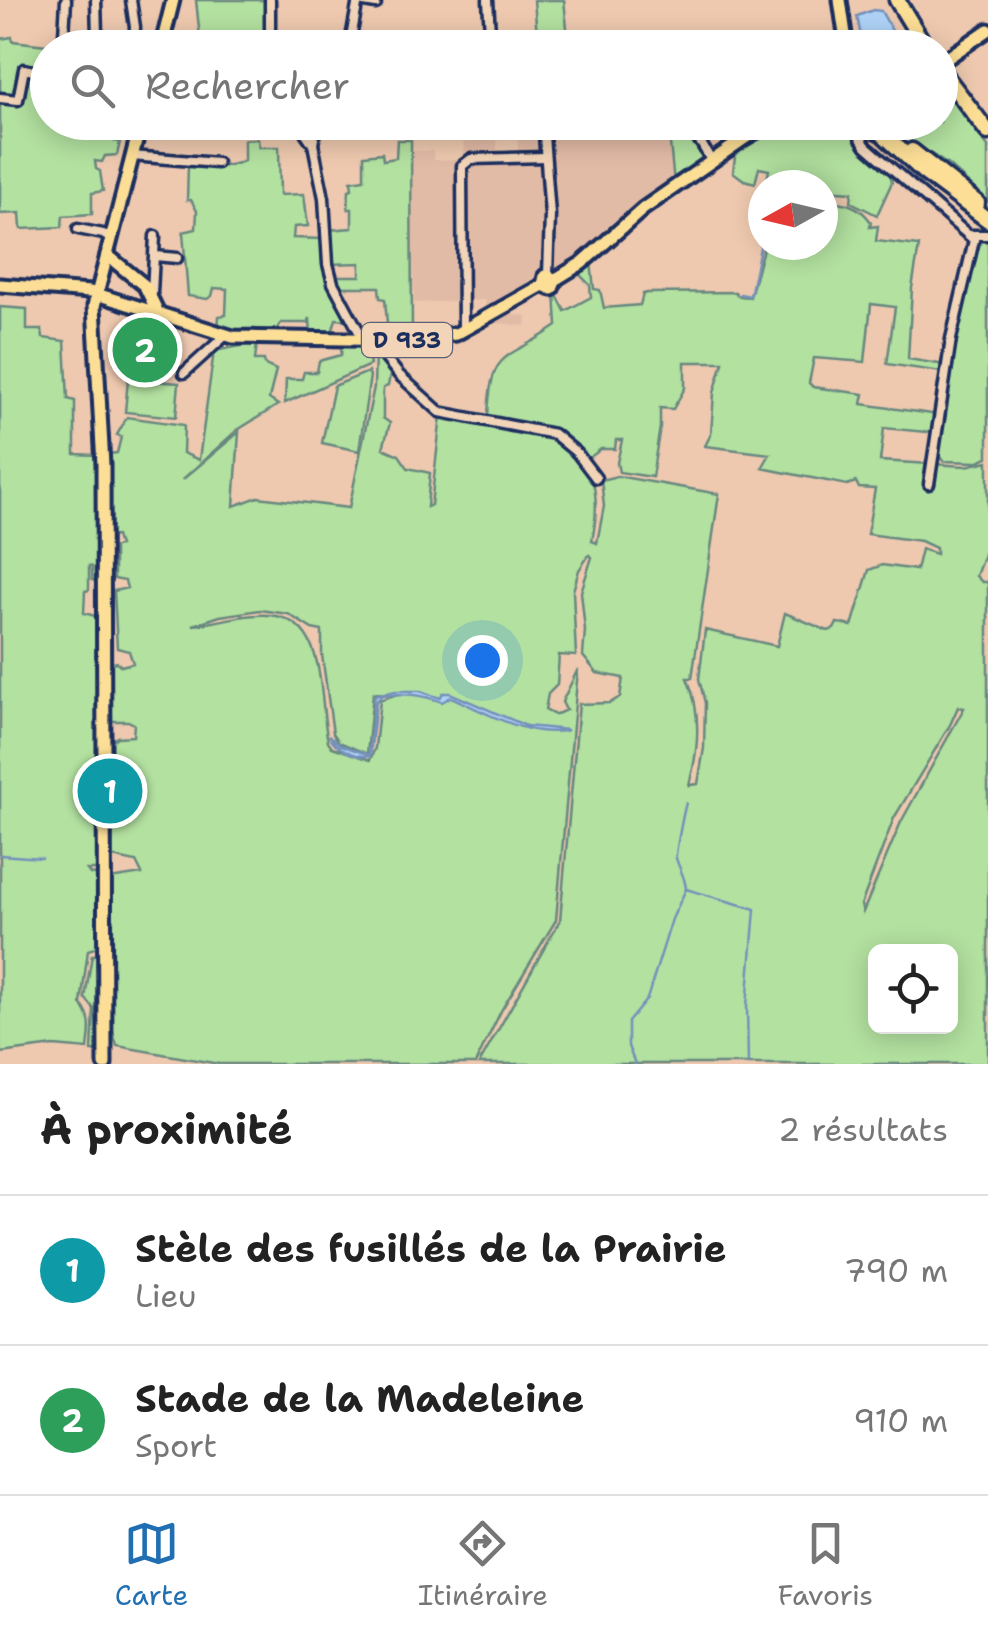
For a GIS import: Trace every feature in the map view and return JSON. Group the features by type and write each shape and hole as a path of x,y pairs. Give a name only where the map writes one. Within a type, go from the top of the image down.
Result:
{"highway":[{"path":"894,0 912,30"},
{"path":"958,89 988,136"},
{"path":"958,99 988,136"},
{"path":"890,140 925,173 988,216"}],"main road":[{"path":"166,30 173,0"},
{"path":"840,0 844,30"},
{"path":"958,52 988,30"},
{"path":"106,1064 99,300 136,140"},
{"name":"D 933","path":"0,286 80,290 99,300 159,315 224,338 429,339 463,330 582,262 634,216 743,140"},
{"path":"107,256 152,294 159,315"}],"street":[{"path":"64,30 66,0"},
{"path":"96,0 97,30"},
{"path":"131,0 136,30"},
{"path":"270,0 270,30"},
{"path":"488,0 490,30"},
{"path":"351,30 358,1 376,4"},
{"path":"0,98 18,100 24,68 30,70"},
{"path":"310,140 313,144"},
{"path":"314,140 324,198 328,264 334,283 367,340 413,390 440,412 554,434 596,478"},
{"path":"544,140 550,215 549,280"},
{"path":"698,140 712,162"},
{"path":"735,145 738,140"},
{"path":"862,140 902,180 972,236 974,244 951,339 929,484"},
{"path":"132,156 217,163"},
{"path":"463,330 462,166 471,159 545,158"},
{"path":"78,230 112,238"},
{"path":"972,236 988,235"},
{"path":"152,294 156,236"},
{"path":"155,256 177,258"},
{"path":"184,373 224,338"}],"shaded area":[{"path":"464,140 497,140 497,153 503,157 518,155 518,140 670,140 674,183 627,215 581,259 559,274 551,270 542,273 533,287 500,314 527,316 526,326 486,322 485,300 414,303 411,151 433,151 434,160 463,159"}],"green space":[{"path":"196,0 268,0 268,30 199,30"},
{"path":"534,0 564,0 567,30 537,30"},
{"path":"12,37 13,41 30,43 30,140 120,142 117,155 95,161 103,191 92,193 92,214 63,216 62,227 21,229 20,213 0,214 0,39"},
{"path":"958,108 988,147 988,201 948,165 910,140 958,140"},
{"path":"244,140 258,140 259,147 279,147 280,195 304,194 308,226 294,227 293,238 322,239 324,264 350,320 336,319 331,336 311,336 310,318 308,323 281,323 272,335 218,330 219,316 226,315 227,289 214,288 207,299 188,296 183,232 196,229 197,211 187,200 188,165 223,166 244,161"},
{"path":"397,140 411,140 412,336 388,336 385,299 380,298 379,287 338,287 334,276 360,276 360,263 329,264 328,230 352,228 349,190 351,181 364,179 364,155 382,153 383,160 396,158"},
{"path":"670,140 693,140 707,161 674,183"},
{"path":"751,140 857,140 890,173 892,182 877,215 851,202 852,192 838,191 838,170 759,168 748,170 748,181 733,172 736,149"},
{"path":"838,202 861,211 871,222 870,227 878,226 876,241 919,246 908,359 945,365 941,372 887,364 895,307 871,304 865,362 814,358 809,383 813,387 864,394 862,404 939,415 937,433 884,428 880,461 966,466 988,461 988,543 976,576 988,582 988,1064 479,1064 560,920 579,704 610,703 620,697 623,678 597,673 583,656 581,592 592,557 589,555 579,570 573,591 576,656 559,655 557,685 548,694 545,710 555,715 566,710 562,702 578,669 556,920 502,1009 475,1064 219,1064 117,1046 111,1026 109,879 142,874 136,862 112,857 113,800 124,810 139,802 131,793 111,787 109,743 117,737 133,736 134,724 107,721 111,663 133,663 129,651 117,648 114,591 127,588 125,581 114,579 114,547 119,546 116,536 107,537 108,454 117,453 121,437 117,435 127,417 184,425 183,453 199,460 214,351 257,343 255,360 264,360 265,365 276,370 269,399 278,405 236,431 182,480 239,432 234,506 258,497 349,508 374,387 375,352 391,370 388,386 383,388 383,418 390,423 383,448 399,455 408,468 430,473 427,507 431,505 441,415 531,432 576,454 590,474 596,502 592,541 597,543 604,506 601,480 617,476 719,494 692,678 687,678 695,704 697,731 689,785 698,784 704,748 705,703 699,679 705,630 777,646 785,613 828,631 837,623 852,626 869,570 882,565 916,570 921,549 936,554 936,548 921,541 867,534 875,489 859,488 856,482 847,485 762,468 770,454 705,446 711,434 714,393 723,362 685,362 685,388 673,409 660,408 652,477 619,472 622,440 616,440 615,449 601,449 588,459 555,431 488,419 489,396 492,379 504,359 557,326 555,291 565,311 591,297 590,285 579,274 591,262 594,289 600,290 604,308 640,305 647,293 735,292 750,297 760,260 838,260","holes":["260,610 288,614 322,631 333,733 339,742 367,754 373,693 397,694 380,700 370,760 332,747 328,741 316,657 297,625 280,617 256,615 193,625","958,707 964,708 901,822 863,912 861,905 894,818"]},
{"path":"978,236 988,238 988,457 976,462 943,461 937,453 954,340"},
{"path":"0,307 27,309 27,330 42,330 43,338 65,341 68,399 75,401 75,454 98,455 98,536 94,539 100,545 100,582 92,580 89,566 84,613 99,617 101,793 92,797 91,803 102,804 102,870 87,870 101,876 97,933 101,946 88,950 81,1004 89,1020 88,1049 54,1046 0,1053"},
{"path":"132,323 163,327 158,377 127,374"},
{"path":"342,344 366,344 370,365 285,403 286,379 302,379 304,372 317,372 319,361 341,355"},
{"path":"368,372 359,451 322,443 334,386"},
{"path":"128,379 179,383 176,417 125,412"},
{"path":"92,955 101,955 101,1052 92,1051 94,1009 85,998"}],"water":[{"path":"881,11 892,30 860,30 857,16"},
{"path":"420,691 440,698 443,693 450,693 526,726 568,730 524,728 451,697 442,702 390,694 382,695 376,702 370,756 347,752 332,740 329,735 341,745 369,755 375,695"}],"waterway":[{"path":"740,294 750,296 757,260"},
{"path":"635,1064 628,1046 628,1022 647,999 672,919 686,889 676,858 686,803"},
{"path":"0,855 42,858"},
{"path":"686,889 755,909 747,1006 748,1064"}],"place":[{"name":"Stade de la Madeleine","path":"145,350"},
{"name":"Stèle des fusillés de la Prairie","path":"110,791"}]}
